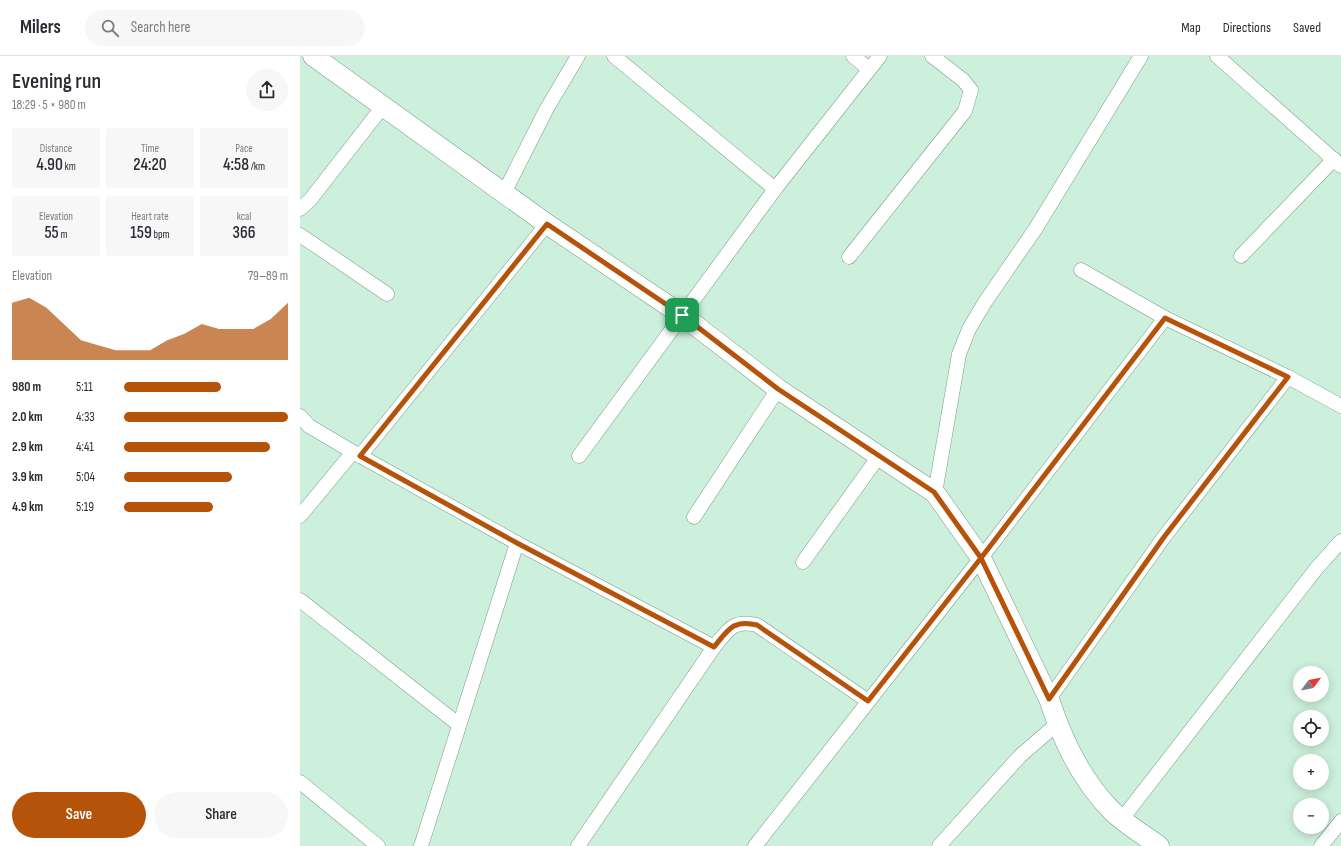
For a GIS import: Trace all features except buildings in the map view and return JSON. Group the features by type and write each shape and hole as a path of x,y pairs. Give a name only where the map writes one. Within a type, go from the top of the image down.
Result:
{"street":[{"path":"314,56 547,224 682,315 778,389 934,492 981,558 1049,699 1057,724 1093,789 1113,812 1159,846"},
{"path":"504,193 546,110 578,56"},
{"path":"614,56 775,189"},
{"path":"853,56 869,69"},
{"path":"579,456 775,189 880,56"},
{"path":"849,257 965,111 971,90 963,80 932,56"},
{"path":"934,492 959,354 969,329 985,302 1036,228 1141,56"},
{"path":"1217,56 1337,162 1241,256"},
{"path":"300,209 310,200 384,105"},
{"path":"300,516 357,454 547,224"},
{"path":"300,235 387,294"},
{"path":"1081,270 1165,318 1288,377 1341,406"},
{"path":"756,846 981,558 1165,318"},
{"path":"1049,699 1164,537 1288,377"},
{"path":"694,517 778,389"},
{"path":"300,416 309,426 357,454 517,543 714,647"},
{"path":"803,562 879,456"},
{"path":"1122,819 1316,569 1341,541"},
{"path":"421,846 458,724 517,543"},
{"path":"300,600 458,724"},
{"path":"578,846 714,647 729,628 737,624 744,622 757,625 868,701"},
{"path":"939,846 1020,756 1057,724"},
{"path":"300,782 378,846"},
{"path":"1321,846 1341,820"}],"route":[{"path":"682,315 547,224 360,456 517,543 714,647 729,628 744,622 757,625 868,701 981,558 1049,699 1164,537 1288,377 1165,318 981,558 934,492 778,389 682,315"}]}
